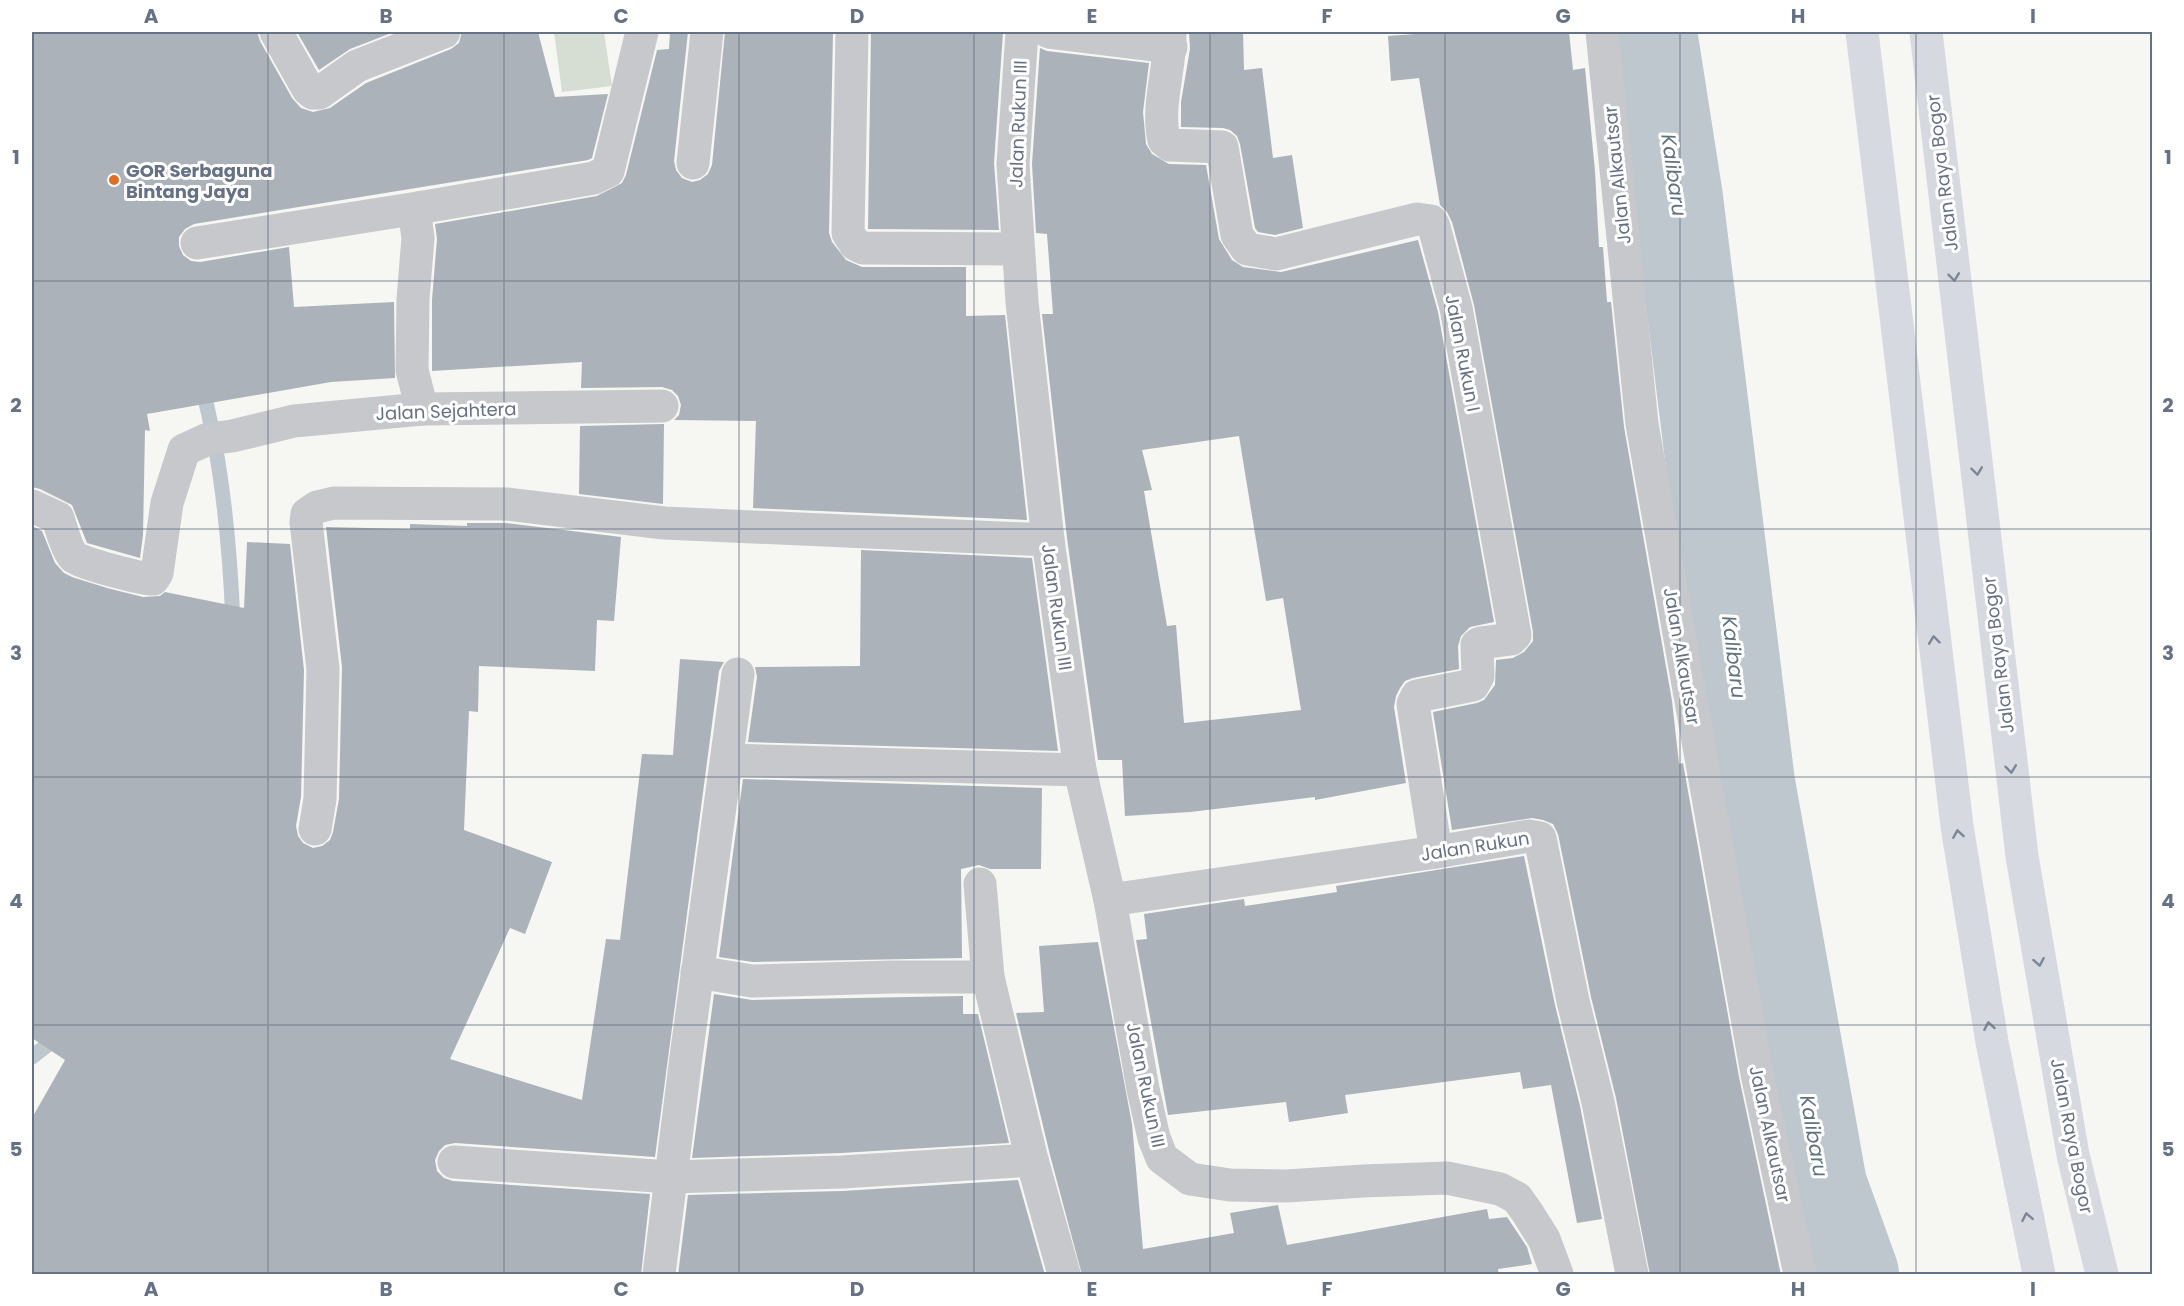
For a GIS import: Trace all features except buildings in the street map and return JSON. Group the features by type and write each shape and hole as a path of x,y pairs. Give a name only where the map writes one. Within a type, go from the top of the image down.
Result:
{"highway":[{"path":"1862,32 1955,815 1992,1042 2034,1269"},
{"name":"Jalan Raya Bogor","path":"1926,32 2022,856 2073,1155 2102,1275"}],"street":[{"path":"276,32 308,89 313,93 319,93 357,66 444,32"},
{"path":"197,243 594,178 608,171 642,32"},
{"path":"693,163 707,32"},
{"path":"852,32 848,233 855,244 863,248 1018,249"},
{"name":"Jalan Rukun III","path":"1022,32 1012,164 1018,249 1048,540 1080,770 1110,900 1141,1078 1154,1138 1162,1158 1190,1179 1230,1185 1287,1186 1363,1180 1447,1178 1500,1189 1517,1198 1527,1212 1544,1239 1557,1275"},
{"path":"1049,32 1170,39"},
{"name":"Jalan Alkautsar","path":"1602,32 1642,424 1756,1074 1800,1275"},
{"name":"Jalan Rukun I","path":"1170,39 1162,110 1164,140 1170,145 1222,147 1237,235 1247,249 1276,254 1417,219 1431,221 1434,227 1456,308 1515,635 1511,639 1477,645 1478,675 1473,685 1418,696 1413,704 1436,852"},
{"path":"418,208 415,216 417,238 412,299 412,369 422,409"},
{"name":"Jalan Sejahtera","path":"32,506 58,518 69,550 76,560 129,575 153,579 158,573 167,503 184,450 220,438 294,420 422,409 662,406"},
{"path":"315,829 320,799 323,669 306,522 307,514 317,507 334,503 506,504 664,522 1048,540"},
{"path":"659,1275 670,1177 738,674"},
{"path":"728,760 1080,770"},
{"name":"Jalan Rukun","path":"1110,900 1436,852 1528,836 1540,838 1573,1001 1598,1102 1632,1275"},
{"path":"980,884 988,976 1032,1160 1064,1275"},
{"path":"697,972 752,981 893,976 988,976"},
{"path":"454,1162 670,1177 842,1172 1032,1160"}],"shaded area":[{"path":"554,32 604,32 612,86 562,92"}],"waterway":[{"name":"Kalibaru","path":"1652,32 1678,198 1750,783 1822,1185 1854,1274"},
{"path":"201,384 220,472 230,564 233,624"},
{"path":"32,1057 60,1035"}],"place":[{"name":"GOR Serbaguna Bintang Jaya","path":"114,180"}]}
